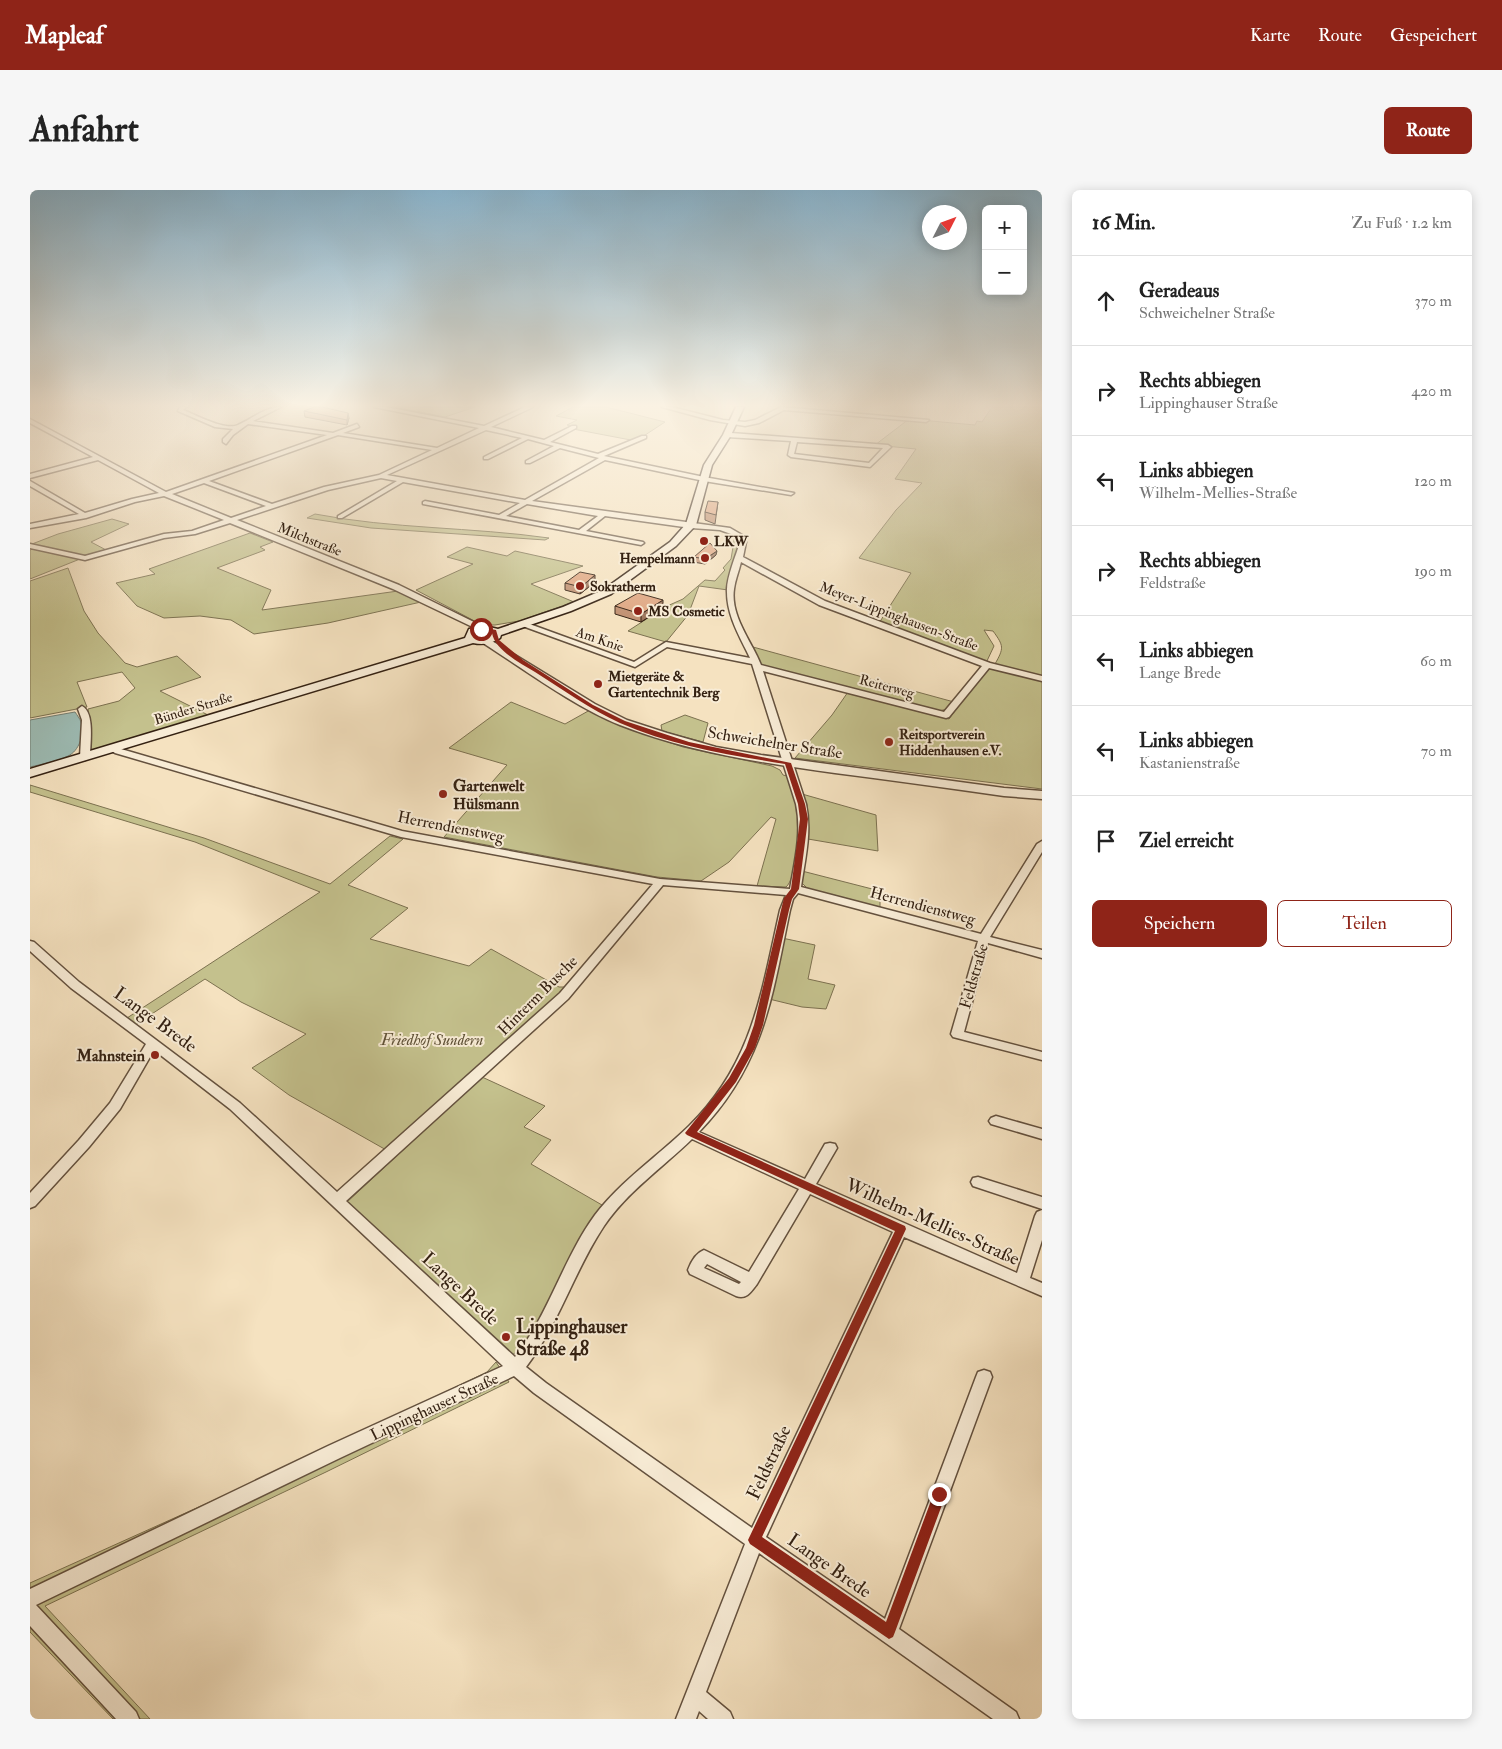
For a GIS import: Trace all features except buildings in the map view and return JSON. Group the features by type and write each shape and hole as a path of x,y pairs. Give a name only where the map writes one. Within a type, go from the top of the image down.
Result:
{"main road":[{"name":"Bünder Straße","path":"30,773 521,624 567,609 606,592 673,544 691,526 704,479"}],"street":[{"name":"Milchstraße","path":"136,478 166,494 396,587 448,612 483,635"},
{"path":"30,526 50,524 86,516 134,500 166,494 211,478"},
{"path":"30,546 85,558 164,536 193,533 326,488 370,478"},
{"name":"Lippinghauser Straße","path":"30,1599 334,1452 516,1368 531,1350 551,1317 599,1222 626,1190 690,1133 733,1080 751,1048 759,1025 785,910 794,890 804,819 757,664 736,622 732,607 730,590 743,542 738,535 725,529 603,515 393,478"},
{"path":"500,517 566,478"},
{"path":"701,478 792,493"},
{"path":"340,517 402,480"},
{"path":"204,481 271,506"},
{"path":"30,483 86,516"},
{"path":"441,493 450,488"},
{"path":"433,498 425,503 641,542"},
{"path":"580,532 603,515"},
{"name":"Meyer-Lippinghausen-Straße","path":"738,562 752,566 822,603 987,665 1042,679"},
{"name":"Am Knie","path":"521,624 635,665 666,644 757,664"},
{"name":"Schweichelner Straße","path":"483,635 591,706 645,730 716,750 788,763 1042,795"},
{"name":"Reiterweg","path":"757,664 946,716 987,665"},
{"path":"82,709 86,720 85,756"},
{"name":"Herrendienstweg","path":"113,748 401,834 660,882 794,890 1042,954"},
{"name":"Feldstraße","path":"1042,844 984,938 957,1034 1042,1056"},
{"name":"Hinterm Busche","path":"337,1200 548,1011 660,882"},
{"name":"Lange Brede","path":"30,945 75,985 222,1096 337,1200 516,1368 580,1417 889,1632 1009,1719"},
{"path":"30,1202 116,1105 144,1053 153,1043"},
{"path":"996,1120 1042,1134"},
{"name":"Wilhelm-Mellies-Straße","path":"690,1133 901,1229 1042,1290"},
{"path":"752,1280 830,1148"},
{"path":"978,1182 1042,1203"},
{"path":"1022,1282 1042,1216"},
{"name":"Feldstraße","path":"686,1719 755,1540 901,1229"},
{"path":"889,1632 984,1377"},
{"path":"30,1612 129,1719"},
{"path":"695,1696 723,1719"}],"green space":[{"path":"1042,478 1042,677 995,664 1002,647 993,631 984,630 994,646 986,663 879,623 911,573 859,558 896,510 922,483 895,479"},
{"path":"315,514 373,523 520,534 549,538 545,540 371,528 307,518"},
{"path":"112,519 129,524 91,542 108,551 80,556 32,544 58,534"},
{"path":"250,533 273,542 260,547 265,550 217,568 271,590 262,610 398,591 421,602 328,623 254,634 231,620 200,616 164,618 137,606 116,583 155,574 149,569"},
{"path":"735,535 741,543 728,590 699,586 688,615 666,642 628,631 665,607 683,599 705,580 715,581 725,570 723,568 731,559"},
{"path":"467,547 507,556 515,551 583,566 531,584 574,602 519,621 482,625 416,590 473,564 447,557"},
{"path":"33,549 80,559 30,579 30,550"},
{"path":"68,568 84,611 98,633 125,663 137,667 177,656 201,677 160,691 210,716 89,752 88,709 119,701 135,688 122,672 77,682 87,707 30,718 30,581"},
{"path":"753,647 954,702 947,709 939,711 761,665"},
{"path":"990,668 1042,680 1042,789 795,758 832,715 848,692 949,719 967,694"},
{"path":"511,702 565,724 590,710 624,727 683,747 772,766 780,770 783,775 787,776 800,818 797,854 790,882 786,887 757,886 776,819 771,817 729,862 701,881 657,877 444,837 507,765 449,748"},
{"path":"685,715 708,723 703,742 662,731 661,725"},
{"name":"Friedhof Sundern","path":"30,785 204,838 330,884 390,836 403,839 348,885 408,908 370,939 469,966 491,949 559,987 567,987 388,1151 289,1095 252,1068 306,1034 241,1002 205,979 135,1025 127,1018 320,892 195,842 30,792"},
{"path":"802,794 876,815 878,851 808,839 807,805"},
{"path":"802,871 880,891 880,908 808,889 800,881"},
{"path":"782,938 815,945 808,979 835,985 826,1009 802,1007 769,999"},
{"path":"482,1077 545,1106 524,1127 551,1140 531,1164 602,1205 594,1216 529,1341 510,1357 346,1203"},
{"path":"496,1362 509,1382 45,1606 150,1719 113,1719 30,1632 30,1583 301,1461 487,1372"}],"water":[{"path":"75,712 81,722 82,737 72,754 59,760 30,767 30,720"}],"place":[{"name":"LKW","path":"704,541"},
{"name":"Hempelmann","path":"705,558"},
{"name":"Sokratherm","path":"580,586"},
{"name":"MS Cosmetic","path":"638,611"},
{"name":"Mietgeräte & Gartentechnik Berg","path":"598,684"},
{"name":"Reitsportverein Hiddenhausen e.V.","path":"889,742"},
{"name":"Gartenwelt Hülsmann","path":"443,794"},
{"name":"Mahnstein","path":"155,1055"},
{"name":"Lippinghauser Straße 48","path":"506,1337"}],"route":[{"path":"481,629 494,631 496,633 494,638 496,641 521,661 591,706 623,722 687,743 733,754 788,763 801,804 804,834 795,889 788,898 759,1025 751,1048 733,1080 690,1133 901,1229 755,1540 889,1632 939,1494"}]}
